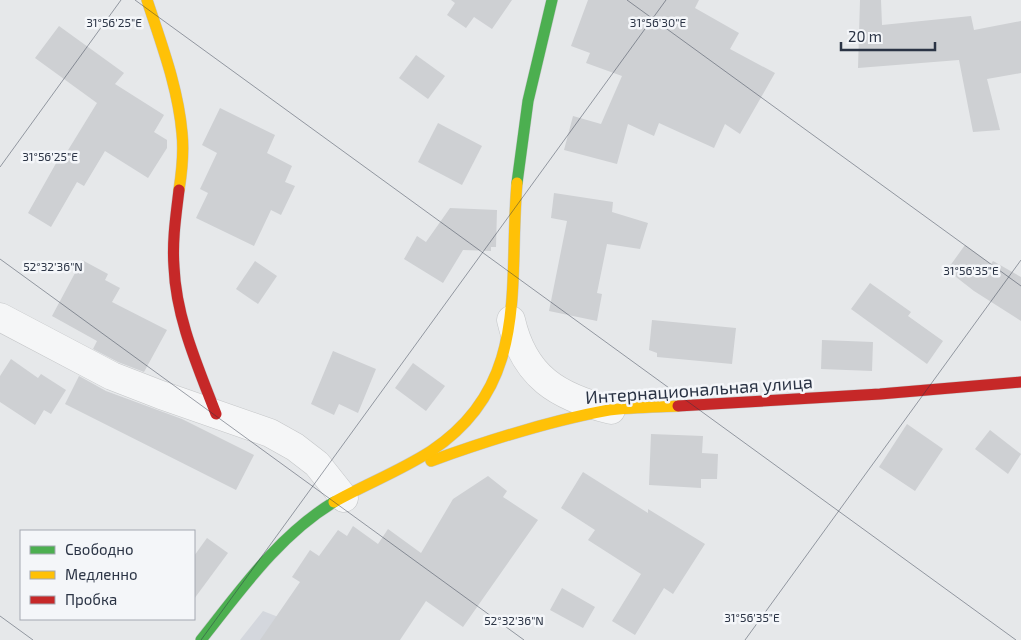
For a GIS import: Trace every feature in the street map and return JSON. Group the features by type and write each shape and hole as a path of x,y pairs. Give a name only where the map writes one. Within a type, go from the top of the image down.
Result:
{"street":[{"path":"146,0 176,99 182,128 182,151 173,236 175,285 182,322 216,414"},
{"name":"Интернациональная улица","path":"201,640 259,570 302,526 328,507 388,476 441,445 472,416 492,386 504,356 511,320 516,197 523,135 530,88 552,0"},
{"path":"0,317 112,376 270,433 296,447 317,464 344,498"},
{"path":"511,320 522,354 543,379 570,397 612,410"},
{"name":"Интернациональная улица","path":"388,476 486,440 530,427 612,410 880,394 1021,382"}],"shaded area":[{"path":"263,611 337,640 240,640"}],"building":[{"path":"451,0 512,0 492,29 474,17 466,28 447,15 455,3"},
{"path":"588,0 699,0 695,8 739,33 730,49 775,73 740,134 725,124 714,148 659,123 654,136 628,124 617,164 564,150 573,116 601,124 622,76 586,63 590,53 571,46"},
{"path":"860,0 881,0 882,25 971,16 974,30 1021,21 1021,73 987,79 1000,130 973,132 959,60 858,68"},
{"path":"59,26 124,73 115,84 164,115 154,132 167,140 167,148 148,178 105,151 84,186 77,182 51,227 28,213 59,158 62,160 97,103 35,58"},
{"path":"416,55 445,76 428,99 399,78"},
{"path":"220,108 275,135 267,153 292,166 285,182 295,186 281,215 271,210 254,246 196,218 208,193 200,189 217,153 202,145"},
{"path":"438,123 482,146 462,185 418,162"},
{"path":"554,193 613,202 612,212 648,223 640,249 607,244 597,293 602,294 597,321 549,311 567,221 551,218"},
{"path":"450,208 497,210 496,247 491,247 491,251 463,250 443,283 404,259 417,236 426,242"},
{"path":"965,245 991,264 993,261 1021,277 1021,321 974,291 947,270"},
{"path":"82,260 108,274 105,280 120,288 112,302 167,330 144,372 118,362 93,349 97,341 52,316"},
{"path":"255,261 277,276 258,304 236,289"},
{"path":"870,283 911,312 908,316 943,341 927,364 851,309"},
{"path":"652,320 736,328 732,364 657,357 657,353 649,350"},
{"path":"822,340 873,342 872,371 821,369"},
{"path":"333,351 376,369 358,413 339,404 334,415 311,404"},
{"path":"11,359 38,378 41,374 66,390 51,414 44,410 35,425 0,402 0,376"},
{"path":"413,363 445,386 426,411 395,388"},
{"path":"79,376 106,391 182,419 254,455 236,490 65,404"},
{"path":"907,424 943,449 915,491 879,467"},
{"path":"990,430 1021,454 1008,474 975,449"},
{"path":"651,434 703,436 702,453 718,454 717,479 701,479 701,488 649,485"},
{"path":"583,472 648,513 648,509 705,544 673,594 664,588 635,635 612,621 641,574 588,540 595,530 561,508"},
{"path":"488,476 507,491 503,497 538,520 463,627 426,601 400,640 260,640 300,582 292,577 310,550 319,556 338,530 347,536 353,526 378,544 388,529 421,553 453,499"},
{"path":"207,538 228,553 195,598 195,555"},
{"path":"562,588 595,607 583,628 550,610"}],"traffic: fast":[{"path":"517,183 528,101 552,0"},
{"path":"201,640 278,547 314,515 334,502"}],"traffic: slow":[{"path":"147,0 168,65 180,116 183,154 179,190"},
{"path":"334,502 431,451 463,425 485,396 500,364 508,330 512,295 517,183"},
{"path":"431,461 519,432 586,414 617,409 678,406"}],"traffic: jam":[{"path":"179,190 174,248 174,267 179,305 195,360 216,414"},
{"path":"678,406 880,394 1021,382"}]}
